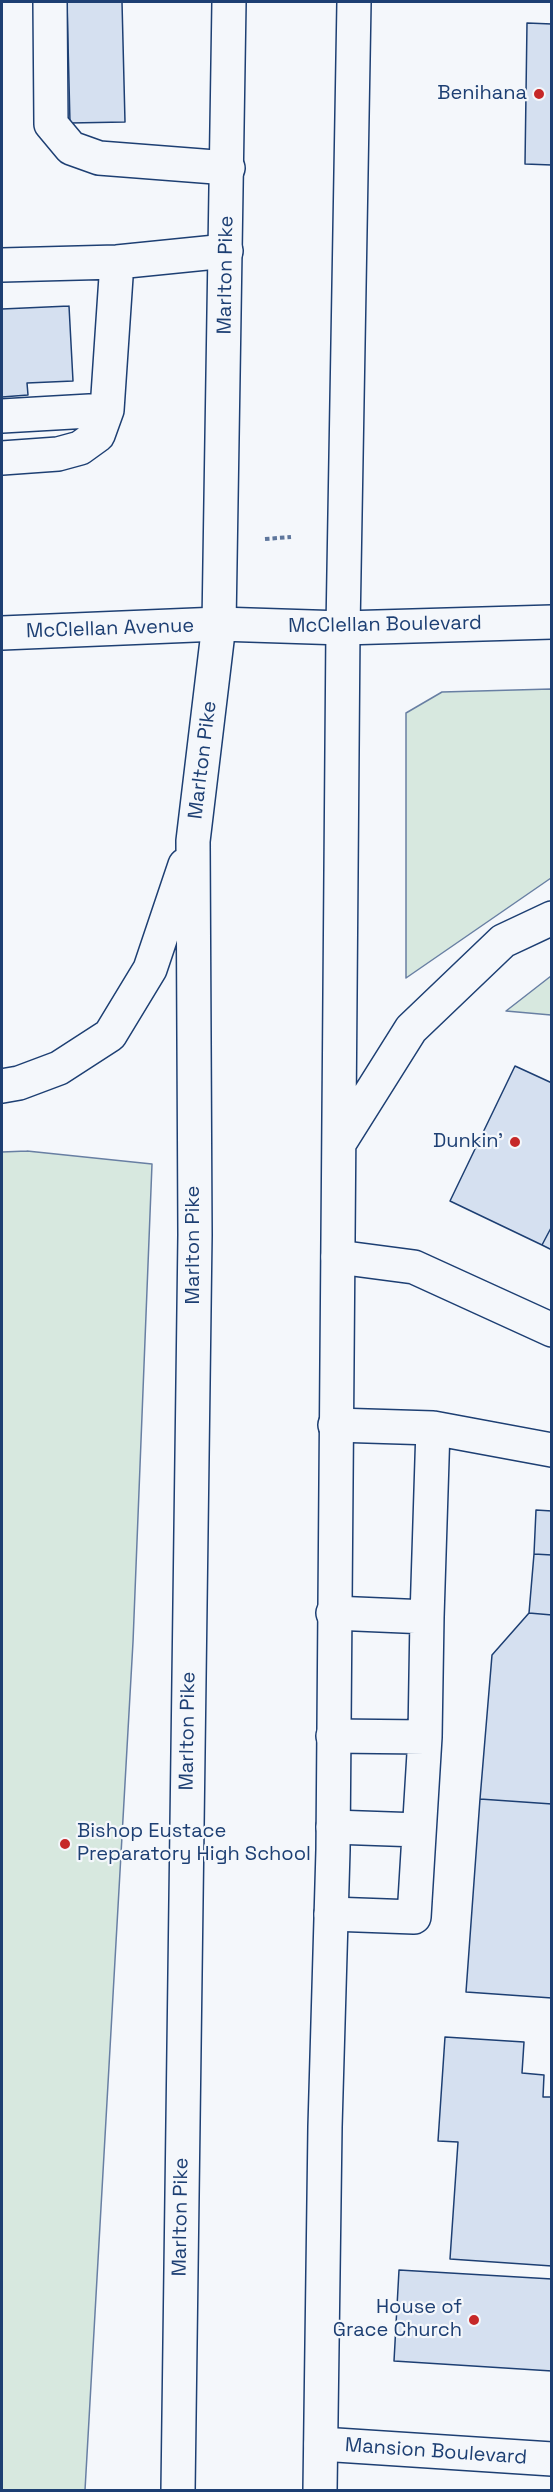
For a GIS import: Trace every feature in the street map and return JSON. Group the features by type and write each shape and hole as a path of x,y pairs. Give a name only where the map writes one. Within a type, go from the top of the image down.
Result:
{"main road":[{"path":"50,2 51,124 71,148 99,158 228,168"},
{"name":"Marlton Pike","path":"178,2490 195,1235 193,841 219,624 229,2"},
{"path":"320,2490 325,2127 333,1827 343,628 354,2"},
{"path":"2,265 117,262 226,251"},
{"path":"2,458 41,457 80,448 98,435 107,410 117,262"},
{"path":"2,416 107,410"},
{"name":"McClellan Boulevard","path":"219,624 343,628 552,622"},
{"name":"McClellan Avenue","path":"2,633 219,624"},
{"path":"2,1086 20,1083 59,1068 110,1035 150,969 193,841"},
{"path":"340,1142 411,1029 503,941 552,918"},
{"path":"338,1257 414,1267 552,1330"},
{"path":"335,1425 433,1428 552,1450"},
{"path":"331,1914 414,1917 425,1737 433,1428"},
{"path":"333,1613 427,1617"},
{"path":"333,1736 425,1737"},
{"path":"333,1827 419,1830"},
{"name":"Mansion Boulevard","path":"321,2444 552,2459"}],"path":[{"path":"257,540 291,537"}],"shaded area":[{"path":"551,689 551,878 406,978 406,713 442,692"},
{"path":"551,976 551,1015 506,1011"},
{"name":"Bishop Eustace Preparatory High School","path":"27,1151 152,1164 133,1642 85,2490 2,2490 2,1152"}],"building":[{"path":"67,2 122,2 125,122 70,123"},
{"name":"Benihana","path":"527,23 552,24 552,165 525,164"},
{"path":"69,306 73,381 27,383 28,395 2,397 2,309"},
{"name":"Dunkin'","path":"515,1066 552,1083 552,1226 542,1245 450,1201"},
{"path":"552,1226 552,1250 542,1245"},
{"path":"536,1510 552,1511 552,1555 534,1554"},
{"path":"534,1554 552,1555 552,1615 529,1613"},
{"path":"529,1613 552,1615 552,1804 480,1799 492,1655"},
{"path":"480,1799 552,1804 552,1998 466,1992"},
{"path":"445,2037 524,2042 522,2073 544,2075 543,2097 552,2097 552,2266 450,2259 458,2142 438,2141"},
{"name":"House of Grace Church","path":"399,2270 552,2279 552,2371 394,2361"}],"place":[{"name":"Benihana","path":"539,94"},
{"name":"Dunkin'","path":"515,1142"},
{"name":"Bishop Eustace Preparatory High School","path":"65,1844"},
{"name":"House of Grace Church","path":"474,2320"}]}
